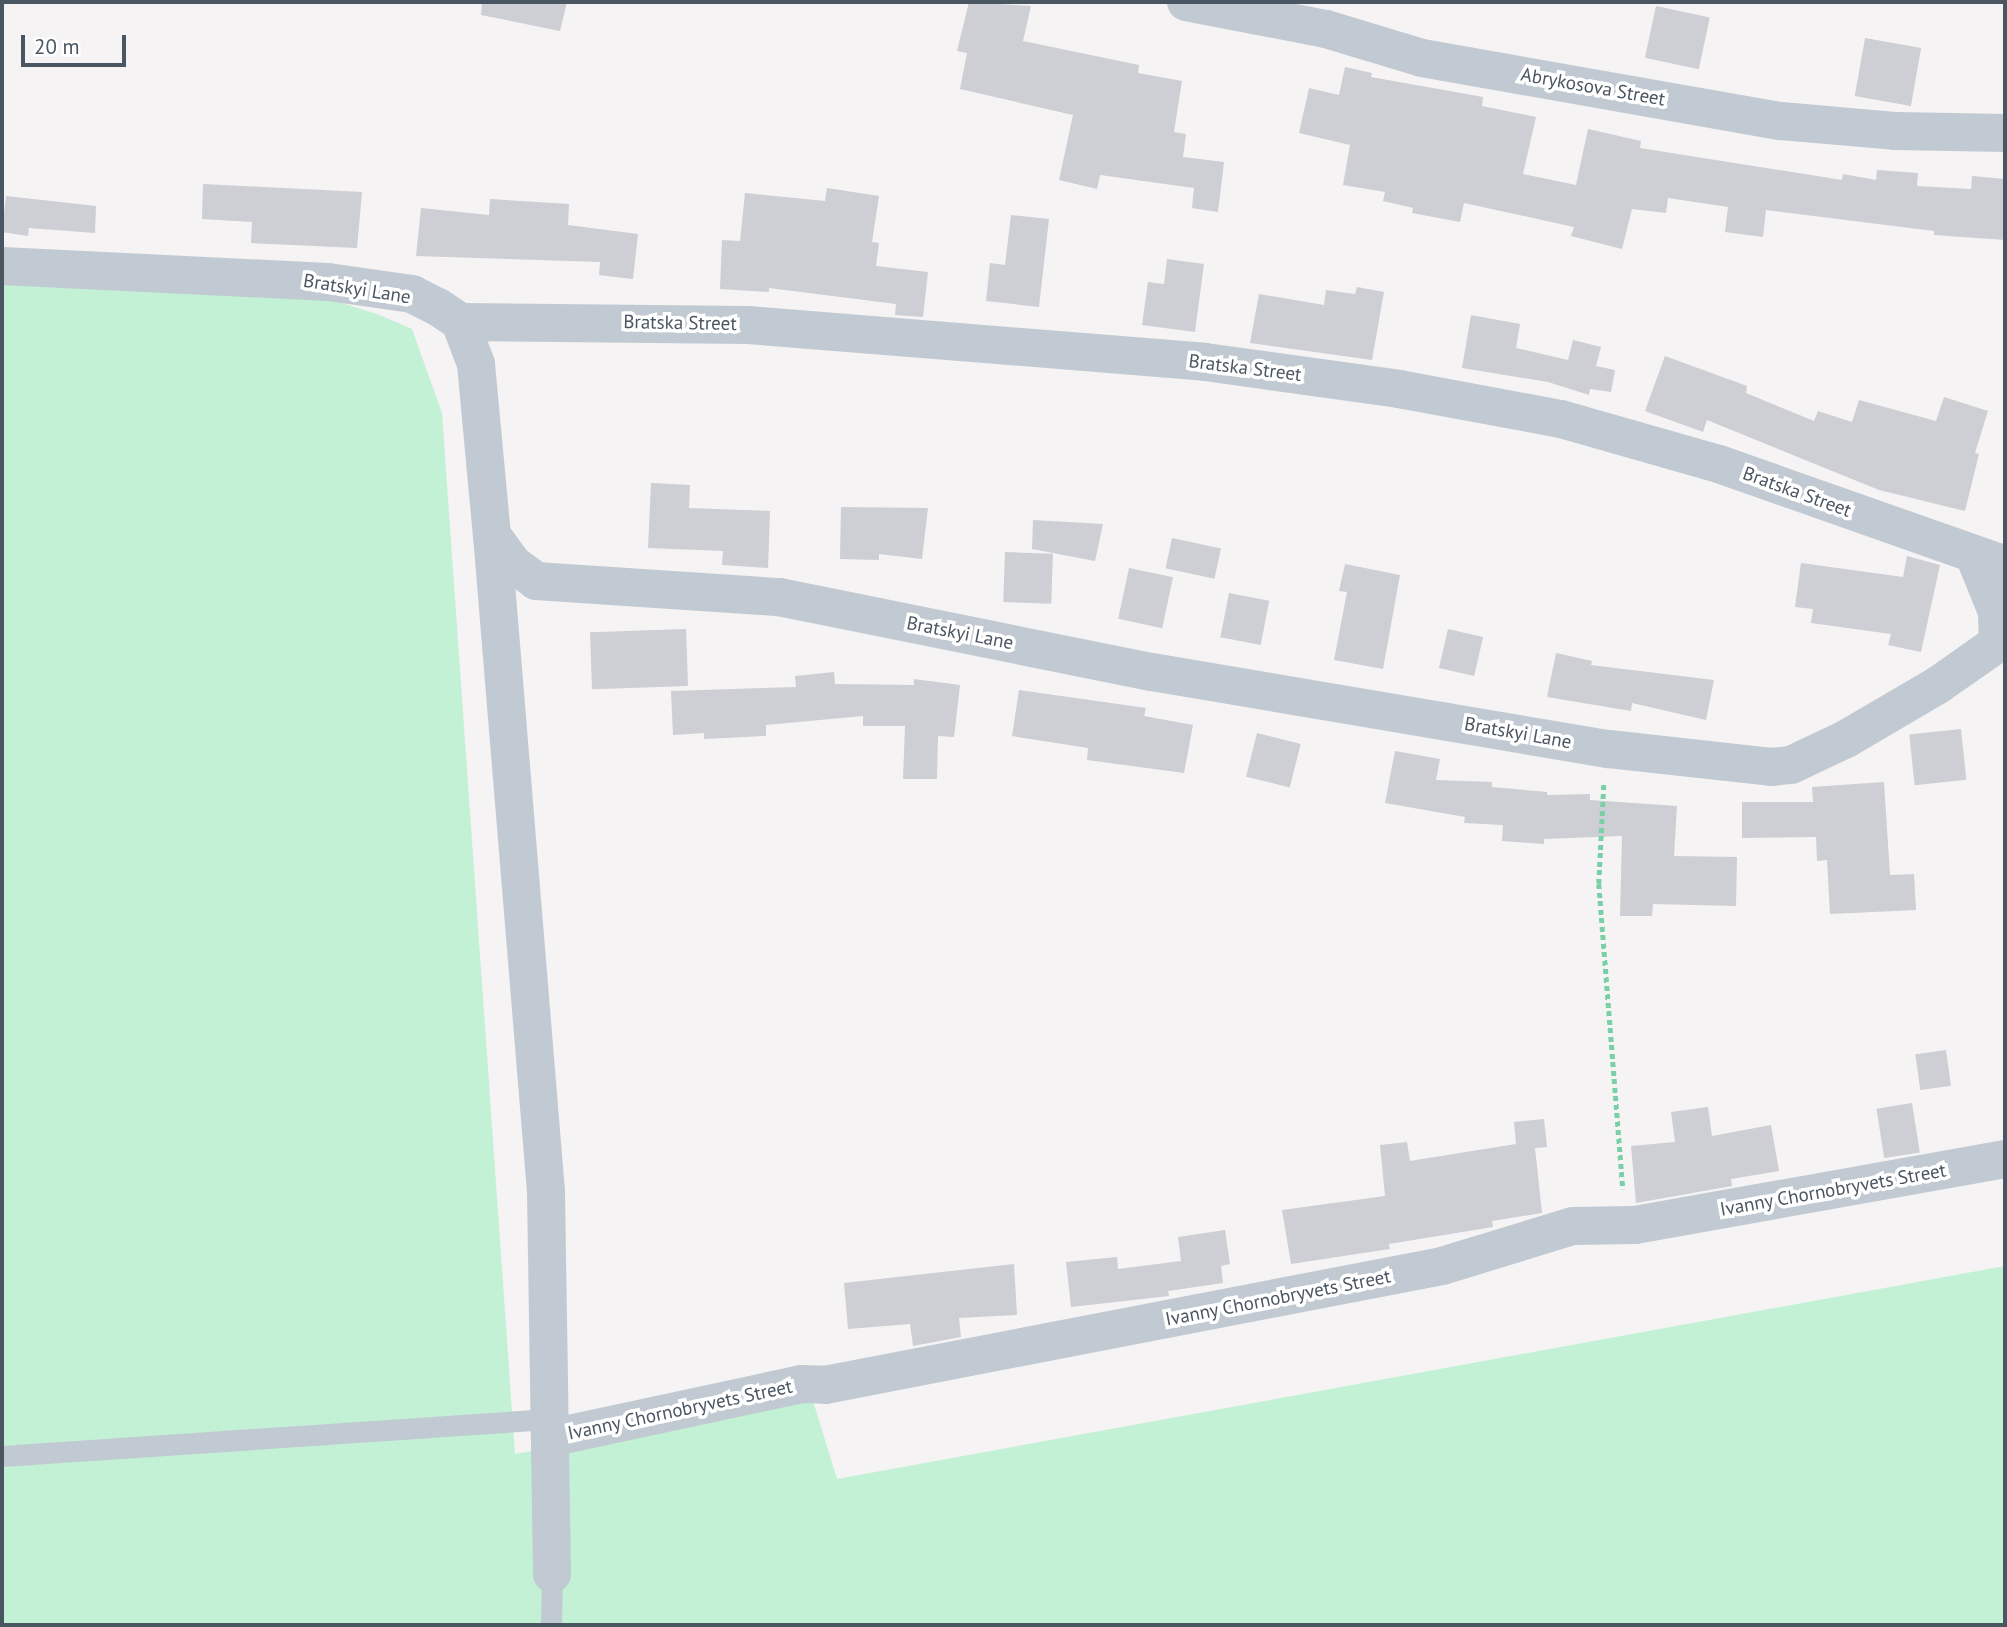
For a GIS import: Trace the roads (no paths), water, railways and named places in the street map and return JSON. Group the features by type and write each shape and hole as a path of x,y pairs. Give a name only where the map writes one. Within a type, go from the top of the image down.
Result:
{"street":[{"name":"Abrykosova Street","path":"1186,2 1326,29 1422,58 1781,121 1895,131 2005,133"},
{"name":"Bratskyi Lane","path":"2,266 328,282 412,294 460,322"},
{"path":"460,322 476,364 546,1192 552,1574"},
{"name":"Bratska Street","path":"460,322 748,325 1205,362 1399,389 1561,419 1719,464 1990,560"},
{"name":"Bratskyi Lane","path":"492,535 513,564 536,580 779,597 1152,672 1609,748 1771,767 1791,765 1938,685 2002,639 1990,560"},
{"name":"Ivanny Chornobryvets Street","path":"550,1429 801,1384 825,1385 1442,1266 1573,1226 1625,1224 2005,1158"}],"lane":[{"path":"2,1456 550,1429"},
{"path":"551,1625 552,1574"}]}
